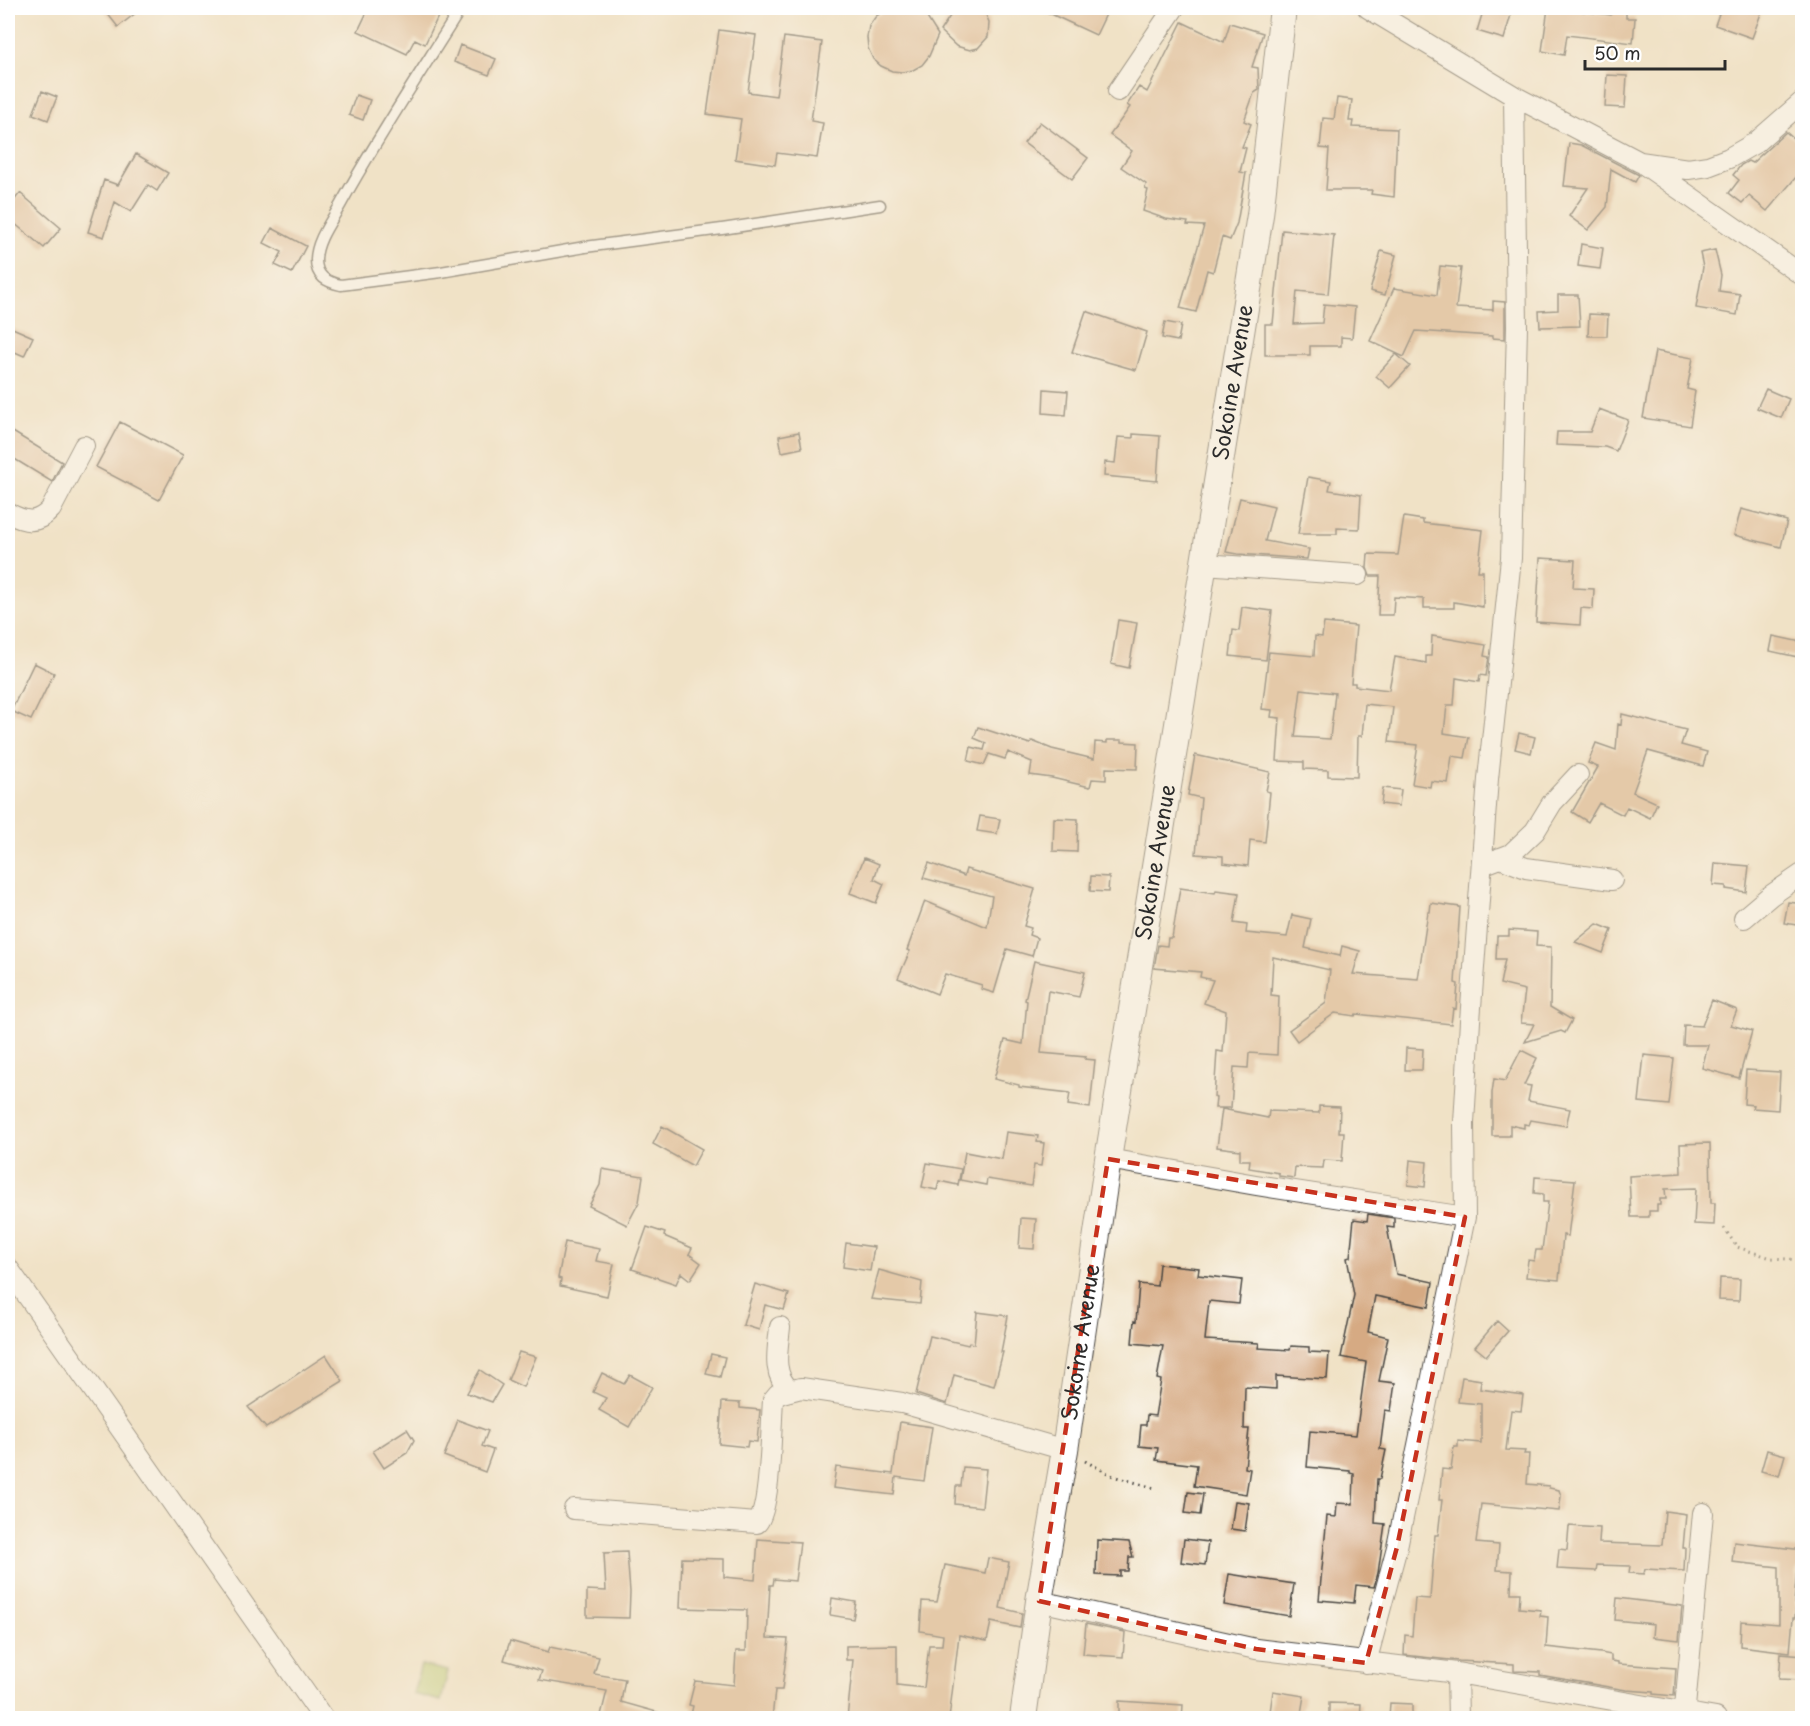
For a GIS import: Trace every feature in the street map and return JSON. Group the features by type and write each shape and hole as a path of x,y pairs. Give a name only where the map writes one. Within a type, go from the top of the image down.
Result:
{"street":[{"path":"1118,91 1174,8"},
{"name":"Sokoine Avenue","path":"1023,1719 1039,1601 1065,1450 1108,1159 1260,215 1283,8"},
{"path":"1368,8 1514,96 1640,162 1803,275"},
{"path":"1366,1663 1397,1547 1465,1217 1464,1123 1470,1021 1491,862 1488,779 1511,558 1517,327 1514,96"},
{"path":"1640,162 1688,169 1708,166 1729,158 1755,143 1803,102"},
{"path":"8,513 25,520 36,520 43,517 51,509 84,446"},
{"path":"1204,564 1358,575"},
{"path":"1491,862 1511,854 1535,831 1552,803 1578,775"},
{"path":"1491,862 1612,880"},
{"path":"1744,918 1770,896 1803,874"},
{"path":"1108,1159 1256,1185 1465,1217"},
{"path":"8,1268 323,1719"},
{"path":"780,1327 777,1370 779,1378 790,1390"},
{"path":"574,1509 757,1524 764,1509 768,1480 773,1400 790,1390 813,1389 902,1404 1065,1450"},
{"path":"1684,1716 1703,1514"},
{"path":"1039,1601 1256,1649 1457,1673 1684,1716 1716,1719"},
{"path":"1457,1673 1458,1719"}],"lane":[{"path":"461,8 367,157 321,240 316,258 318,273 326,281 342,285 441,272 585,248 880,205"}],"path":[{"path":"1724,1228 1737,1247 1771,1258 1803,1260"},
{"path":"1065,1450 1113,1476 1154,1488"}],"highlighted area":[{"path":"1108,1159 1465,1217 1397,1547 1366,1663 1256,1649 1039,1601"}],"green space":[{"path":"421,1665 448,1671 441,1701 413,1694"}],"building":[{"path":"103,8 142,8 118,27"},
{"path":"369,8 442,8 425,44 415,39 407,54 358,31"},
{"path":"890,8 917,10 926,16 938,35 929,56 922,65 913,70 892,71 881,66 873,59 868,48 869,26 876,16"},
{"path":"961,8 980,10 989,22 988,37 978,48 970,50 956,46 940,31 952,13"},
{"path":"1038,8 1109,8 1096,35"},
{"path":"1484,8 1513,8 1504,39 1477,31"},
{"path":"1548,8 1571,8 1571,10 1611,15 1612,11 1626,12 1626,18 1635,18 1633,43 1567,35 1564,55 1542,51"},
{"path":"1721,8 1763,8 1752,38 1715,25"},
{"path":"1182,22 1224,42 1230,23 1263,33 1252,67 1258,68 1259,90 1254,93 1244,121 1251,124 1242,147 1246,148 1240,172 1246,173 1237,223 1230,240 1222,237 1213,272 1207,270 1196,312 1180,308 1204,226 1187,225 1188,222 1166,219 1143,211 1148,190 1145,189 1146,184 1121,167 1132,151 1110,135 1130,107 1127,105 1139,87 1147,92"},
{"path":"719,30 756,35 748,92 776,96 784,37 822,42 811,121 823,123 817,158 777,153 775,165 735,159 741,119 707,114"},
{"path":"460,45 496,59 489,75 454,62"},
{"path":"1607,75 1627,76 1625,108 1605,107"},
{"path":"42,91 57,97 48,120 33,114"},
{"path":"356,95 370,100 363,120 349,115"},
{"path":"1337,98 1352,100 1349,121 1353,121 1352,127 1397,129 1394,197 1371,194 1372,190 1326,190 1329,149 1320,148 1323,118 1334,119"},
{"path":"1040,122 1088,158 1072,179 1024,143"},
{"path":"1786,132 1803,147 1803,169 1767,211 1749,196 1742,203 1729,193 1739,180 1733,175 1741,165 1748,161 1752,163"},
{"path":"1569,143 1581,145 1639,175 1635,182 1611,169 1607,207 1588,230 1569,216 1588,188 1564,186"},
{"path":"136,154 168,173 157,191 148,185 131,212 115,202 104,237 88,232 104,180 118,185"},
{"path":"20,193 61,228 44,248 8,218 8,208"},
{"path":"272,228 306,246 292,273 275,265 282,252 264,243"},
{"path":"1282,230 1334,235 1328,294 1297,291 1294,324 1322,323 1324,304 1355,307 1352,338 1341,337 1341,346 1310,346 1310,355 1265,355 1265,324 1273,324"},
{"path":"1581,244 1603,248 1600,269 1578,266"},
{"path":"1715,250 1721,275 1719,291 1740,294 1737,315 1696,308 1703,267 1700,253"},
{"path":"1381,251 1396,255 1385,295 1370,291"},
{"path":"1440,266 1461,268 1456,308 1493,310 1493,301 1505,302 1505,339 1492,338 1492,336 1416,331 1404,357 1370,341 1394,288 1437,295"},
{"path":"1558,295 1578,295 1580,326 1540,327 1539,311 1558,310"},
{"path":"1086,311 1147,332 1136,370 1072,352"},
{"path":"1589,314 1608,315 1607,336 1588,336"},
{"path":"1165,322 1181,325 1178,341 1162,338"},
{"path":"8,326 33,337 24,356 8,349"},
{"path":"1655,351 1693,358 1687,389 1695,391 1690,426 1643,418"},
{"path":"1396,354 1410,366 1390,388 1376,376"},
{"path":"1044,389 1068,391 1066,415 1043,413"},
{"path":"1766,389 1789,399 1781,418 1757,408"},
{"path":"1599,409 1628,420 1616,451 1605,447 1556,445 1557,432 1590,432"},
{"path":"120,422 183,455 159,500 96,467"},
{"path":"8,429 62,462 52,482 8,455"},
{"path":"799,432 802,448 782,452 779,436"},
{"path":"1133,434 1160,436 1157,481 1104,476 1105,462 1115,463 1118,437 1133,438"},
{"path":"1308,477 1331,481 1329,490 1361,495 1359,529 1337,528 1337,534 1298,534"},
{"path":"1240,498 1274,506 1265,541 1309,549 1307,559 1226,552"},
{"path":"1741,509 1787,521 1781,547 1734,535"},
{"path":"1404,517 1423,520 1423,523 1483,530 1478,571 1483,571 1483,607 1454,602 1454,608 1424,608 1424,599 1394,597 1393,615 1378,615 1380,576 1370,576 1367,568 1368,554 1398,555"},
{"path":"1540,558 1575,560 1573,588 1594,589 1593,609 1581,608 1580,625 1536,622"},
{"path":"1242,607 1272,611 1266,660 1230,656 1233,630 1239,631"},
{"path":"1118,620 1137,623 1129,668 1111,664"},
{"path":"1324,623 1356,626 1351,683 1355,683 1355,686 1389,690 1395,657 1426,663 1426,656 1431,656 1432,636 1486,645 1484,656 1489,657 1486,676 1480,675 1479,682 1456,678 1454,705 1447,705 1444,733 1469,737 1465,758 1452,756 1448,783 1431,781 1430,787 1412,784 1418,745 1389,742 1393,707 1365,704 1362,736 1358,736 1357,777 1328,776 1328,770 1304,769 1304,762 1277,761 1280,718 1271,717 1272,710 1262,709 1269,652 1314,656 1315,636 1322,637","holes":["1301,689 1335,693 1330,739 1295,737"]},
{"path":"1773,636 1801,642 1798,657 1770,651"},
{"path":"34,663 54,673 31,720 11,711"},
{"path":"1622,714 1686,730 1681,745 1707,752 1703,766 1648,751 1633,792 1657,803 1650,818 1627,807 1623,815 1599,803 1588,822 1572,812 1598,767 1588,763 1596,743 1616,750 1618,724 1621,725"},
{"path":"978,727 1030,744 1032,741 1052,749 1094,759 1095,742 1107,743 1107,740 1122,740 1122,742 1138,743 1137,769 1106,768 1106,780 1092,779 1090,787 1030,775 1032,762 1008,752 1005,759 989,754 984,765 968,761 971,747 984,750 986,743 974,738"},
{"path":"1519,733 1535,737 1531,753 1515,749"},
{"path":"1195,755 1270,772 1266,791 1270,792 1265,842 1250,840 1248,866 1223,863 1223,856 1196,854 1201,798 1188,795"},
{"path":"1383,788 1401,790 1399,806 1381,804"},
{"path":"980,816 1000,819 997,834 977,831"},
{"path":"1054,818 1078,819 1077,852 1053,851"},
{"path":"864,858 879,864 874,879 884,884 876,903 850,893"},
{"path":"929,863 964,876 966,869 1035,889 1024,926 1031,928 1029,935 1037,938 1032,956 1007,949 994,993 981,989 982,985 945,974 937,994 898,978 910,951 907,950 925,901 987,927 992,896 923,878"},
{"path":"1715,863 1749,866 1746,892 1713,885"},
{"path":"1091,876 1109,877 1108,892 1090,891"},
{"path":"1180,888 1215,893 1216,890 1239,893 1234,923 1247,925 1246,933 1287,937 1292,915 1311,919 1305,948 1340,956 1342,946 1360,951 1353,974 1418,979 1431,903 1460,907 1455,983 1458,984 1456,1009 1453,1008 1451,1024 1335,1013 1297,1041 1289,1030 1326,1003 1330,970 1273,957 1271,995 1279,996 1277,1055 1249,1053 1248,1068 1234,1067 1231,1108 1215,1108 1217,1051 1223,1052 1226,1011 1204,1003 1213,980 1200,977 1201,972 1154,968 1158,945 1167,946 1168,938 1172,938"},
{"path":"1788,902 1803,904 1803,926 1784,923"},
{"path":"1597,924 1612,930 1603,953 1575,942"},
{"path":"1509,930 1537,932 1536,946 1551,947 1550,1007 1572,1020 1565,1033 1561,1031 1525,1042 1534,1024 1521,1023 1525,990 1500,984 1505,959 1496,959 1497,936 1509,936"},
{"path":"1034,961 1085,972 1079,997 1048,991 1041,1053 1086,1057 1085,1059 1095,1060 1090,1108 1068,1105 1070,1093 1019,1087 1019,1085 994,1079 1005,1040 1023,1044 1027,1001 1025,1000"},
{"path":"1712,1000 1737,1010 1731,1025 1752,1031 1739,1078 1702,1068 1708,1045 1683,1045 1684,1025 1702,1026"},
{"path":"1406,1048 1423,1049 1422,1070 1405,1070"},
{"path":"1521,1050 1537,1058 1524,1085 1531,1086 1528,1101 1570,1109 1566,1126 1531,1120 1529,1125 1524,1124 1524,1128 1510,1125 1510,1136 1492,1136 1494,1079 1505,1081"},
{"path":"1644,1055 1674,1058 1669,1105 1639,1102"},
{"path":"1746,1070 1780,1072 1778,1110 1753,1108 1754,1105 1744,1104"},
{"path":"1319,1106 1340,1107 1339,1132 1344,1132 1342,1161 1324,1160 1323,1168 1295,1167 1294,1178 1249,1168 1250,1160 1240,1160 1240,1150 1217,1147 1222,1109 1268,1118 1269,1111 1319,1113"},
{"path":"662,1126 702,1149 693,1166 653,1144"},
{"path":"1006,1132 1038,1136 1037,1142 1044,1143 1041,1166 1034,1165 1031,1186 987,1179 986,1185 960,1180 965,1152 1002,1159"},
{"path":"1710,1143 1711,1203 1715,1203 1714,1225 1694,1224 1696,1188 1665,1189 1666,1199 1660,1199 1657,1211 1649,1211 1649,1217 1631,1217 1629,1176 1681,1173 1680,1144"},
{"path":"1410,1160 1427,1162 1425,1187 1408,1185"},
{"path":"927,1163 961,1169 958,1185 939,1181 937,1190 922,1187"},
{"path":"602,1169 643,1176 639,1202 627,1225 589,1206 600,1185"},
{"path":"1535,1177 1575,1180 1568,1236 1563,1235 1559,1280 1526,1277 1528,1260 1534,1261 1536,1250 1542,1250 1548,1202 1543,1202 1543,1194 1534,1193"},
{"path":"1368,1214 1394,1218 1394,1228 1387,1227 1396,1274 1433,1282 1429,1307 1375,1296 1368,1332 1388,1337 1379,1381 1395,1383 1391,1411 1385,1410 1380,1449 1386,1450 1380,1479 1377,1479 1375,1523 1385,1524 1378,1573 1374,1587 1356,1585 1354,1603 1319,1600 1327,1516 1336,1517 1337,1503 1353,1504 1354,1474 1350,1471 1307,1467 1310,1431 1356,1435 1366,1362 1341,1357 1354,1295 1347,1258 1350,1257 1354,1219 1367,1221"},
{"path":"1021,1218 1036,1219 1034,1249 1019,1248"},
{"path":"647,1227 665,1233 664,1236 692,1248 689,1254 701,1263 690,1280 681,1273 676,1284 632,1269"},
{"path":"565,1242 599,1249 596,1261 614,1264 607,1296 560,1286 561,1279 558,1278"},
{"path":"846,1243 874,1247 870,1271 843,1267"},
{"path":"1159,1264 1199,1268 1198,1275 1242,1280 1239,1304 1209,1301 1205,1340 1259,1343 1258,1348 1290,1350 1291,1346 1309,1347 1309,1352 1329,1353 1327,1379 1276,1376 1276,1389 1245,1387 1244,1429 1249,1429 1245,1468 1250,1469 1246,1494 1194,1486 1197,1465 1156,1460 1158,1448 1139,1446 1141,1425 1146,1425 1147,1415 1155,1416 1161,1380 1157,1379 1163,1346 1132,1343 1134,1321 1136,1322 1139,1284 1157,1286"},
{"path":"879,1270 922,1282 920,1304 871,1299"},
{"path":"1720,1278 1740,1279 1739,1301 1719,1300"},
{"path":"755,1284 789,1294 784,1310 765,1305 759,1330 743,1325"},
{"path":"977,1312 1008,1316 1001,1352 1003,1352 994,1386 954,1375 947,1404 916,1394 930,1336 968,1345 969,1343 974,1344"},
{"path":"1497,1321 1508,1331 1486,1356 1475,1347"},
{"path":"519,1352 536,1357 523,1387 508,1380"},
{"path":"711,1354 725,1357 720,1377 706,1374"},
{"path":"326,1355 343,1381 266,1428 248,1407"},
{"path":"480,1370 502,1385 492,1402 467,1393"},
{"path":"602,1373 624,1384 630,1375 652,1387 629,1427 599,1410 606,1398 593,1392"},
{"path":"1462,1377 1481,1380 1480,1389 1523,1395 1521,1411 1511,1410 1506,1450 1525,1451 1524,1454 1529,1454 1527,1484 1549,1486 1549,1488 1559,1490 1561,1496 1559,1511 1481,1504 1476,1543 1499,1545 1497,1570 1512,1571 1511,1593 1520,1593 1519,1608 1541,1610 1540,1616 1548,1617 1546,1647 1611,1655 1611,1661 1618,1662 1618,1664 1676,1668 1674,1696 1540,1675 1540,1672 1514,1671 1514,1664 1404,1655 1405,1635 1412,1636 1415,1598 1430,1599 1435,1535 1438,1535 1442,1500 1439,1500 1442,1469 1451,1470 1454,1447 1458,1447 1458,1441 1481,1443 1481,1404 1458,1402"},
{"path":"722,1402 740,1403 740,1408 760,1410 757,1442 748,1441 747,1447 719,1444"},
{"path":"458,1420 488,1431 482,1446 493,1450 485,1472 444,1456"},
{"path":"900,1422 932,1427 924,1481 896,1477 894,1495 833,1488 836,1467 893,1474"},
{"path":"407,1429 414,1440 407,1453 384,1468 373,1451"},
{"path":"1767,1450 1785,1455 1779,1476 1761,1471"},
{"path":"963,1467 986,1469 982,1507 955,1504 956,1486 961,1486"},
{"path":"1188,1492 1203,1494 1200,1515 1185,1513"},
{"path":"1235,1501 1249,1503 1245,1531 1231,1529"},
{"path":"1665,1511 1686,1514 1683,1548 1685,1548 1684,1571 1645,1569 1644,1574 1629,1573 1630,1566 1597,1565 1596,1571 1557,1569 1559,1549 1567,1550 1569,1526 1600,1528 1599,1543 1662,1545"},
{"path":"758,1539 800,1542 795,1581 774,1579 773,1585 770,1585 767,1638 788,1639 782,1690 775,1690 772,1719 690,1719 693,1706 689,1705 695,1681 734,1685 736,1651 746,1651 747,1610 680,1608 682,1558 724,1559 724,1577 755,1580"},
{"path":"1184,1539 1208,1542 1205,1565 1181,1562"},
{"path":"1097,1540 1129,1542 1133,1557 1129,1557 1128,1571 1120,1571 1120,1576 1096,1575"},
{"path":"1734,1542 1803,1550 1803,1570 1797,1569 1795,1618 1793,1618 1790,1652 1740,1646 1741,1621 1779,1624 1779,1567 1732,1562"},
{"path":"627,1552 629,1618 587,1617 587,1590 606,1591 604,1553"},
{"path":"988,1558 1009,1562 1000,1608 1022,1613 1020,1628 991,1622 987,1641 959,1635 949,1719 847,1719 853,1660 846,1660 846,1646 897,1645 897,1685 924,1688 929,1645 942,1645 943,1635 920,1631 922,1601 937,1602 945,1565 985,1573"},
{"path":"1229,1574 1294,1584 1289,1616 1224,1605"},
{"path":"832,1598 856,1602 853,1619 830,1615"},
{"path":"1617,1598 1682,1606 1679,1640 1653,1637 1654,1624 1615,1620"},
{"path":"1086,1624 1125,1632 1123,1657 1083,1654"},
{"path":"510,1641 548,1652 550,1647 599,1657 594,1674 625,1679 621,1702 664,1714 664,1719 600,1719 607,1691 539,1680 542,1671 504,1660"},
{"path":"1781,1653 1803,1655 1803,1680 1779,1679"},
{"path":"1273,1691 1304,1696 1300,1719 1269,1719"},
{"path":"1119,1701 1183,1705 1182,1719 1119,1719"},
{"path":"1329,1703 1361,1704 1360,1719 1329,1719"},
{"path":"1390,1703 1412,1704 1412,1719 1389,1719"}]}
